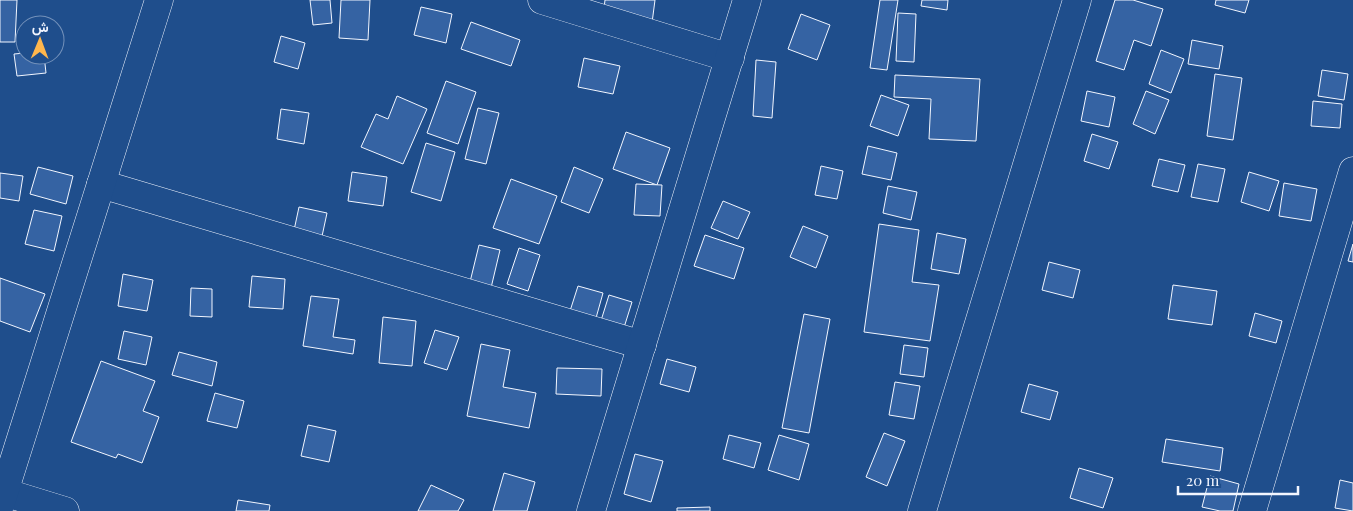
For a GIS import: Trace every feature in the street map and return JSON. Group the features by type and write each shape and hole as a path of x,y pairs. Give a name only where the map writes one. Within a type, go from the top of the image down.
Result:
{"street":[{"path":"65,511 1,496 159,0"},
{"path":"542,0 730,58"},
{"path":"591,511 747,0"},
{"path":"922,511 1077,0"},
{"path":"1252,511 1353,172"},
{"path":"101,184 642,345"}],"building":[{"path":"0,0 17,0 15,42 0,42"},
{"path":"310,0 330,0 332,23 313,25"},
{"path":"341,0 370,0 368,40 339,38"},
{"path":"605,0 655,0 652,23 603,16"},
{"path":"880,0 898,0 887,70 870,68"},
{"path":"922,0 948,0 947,10 921,6"},
{"path":"1115,0 1133,0 1163,9 1151,46 1134,40 1124,70 1096,61"},
{"path":"1216,0 1249,0 1245,13 1215,5"},
{"path":"421,7 452,14 446,43 414,35"},
{"path":"898,13 916,14 914,62 896,61"},
{"path":"801,14 830,25 817,60 788,49"},
{"path":"471,22 520,40 511,66 461,49"},
{"path":"281,36 305,43 298,69 274,62"},
{"path":"1192,40 1223,46 1219,69 1188,64"},
{"path":"1161,50 1184,59 1171,93 1149,84"},
{"path":"584,58 620,66 613,94 578,87"},
{"path":"756,60 776,62 772,118 753,116"},
{"path":"16,65 45,65 46,73 17,76"},
{"path":"1322,70 1348,74 1344,100 1318,96"},
{"path":"1215,74 1242,78 1233,140 1207,136"},
{"path":"895,75 980,79 976,141 929,139 931,99 894,97"},
{"path":"446,81 476,92 458,144 427,133"},
{"path":"1087,91 1115,97 1109,127 1081,121"},
{"path":"1146,91 1169,100 1155,134 1133,124"},
{"path":"881,95 909,105 898,136 870,126"},
{"path":"397,96 427,109 403,164 361,147 376,114 388,119"},
{"path":"1313,101 1342,104 1340,128 1311,126"},
{"path":"478,108 499,113 486,164 465,159"},
{"path":"281,109 309,113 304,144 277,139"},
{"path":"626,132 670,148 657,185 613,169"},
{"path":"1092,134 1118,142 1109,169 1084,161"},
{"path":"426,143 455,152 441,201 411,192"},
{"path":"868,146 897,153 891,180 862,174"},
{"path":"1159,159 1185,165 1178,192 1152,186"},
{"path":"1198,164 1225,169 1218,202 1191,197"},
{"path":"821,166 843,171 837,199 815,195"},
{"path":"38,167 73,176 66,204 30,194"},
{"path":"574,167 603,179 589,213 561,202"},
{"path":"352,172 387,177 383,206 348,201"},
{"path":"1249,172 1279,181 1269,211 1241,202"},
{"path":"0,173 23,176 19,201 0,198"},
{"path":"511,179 557,196 539,244 493,228"},
{"path":"1284,183 1317,189 1311,221 1279,216"},
{"path":"636,184 662,185 660,216 634,215"},
{"path":"888,186 917,192 911,220 883,213"},
{"path":"723,201 750,212 738,239 711,228"},
{"path":"299,207 327,213 321,241 293,235"},
{"path":"34,210 62,216 54,251 25,244"},
{"path":"879,224 919,230 912,282 939,285 930,341 864,332"},
{"path":"803,226 828,236 816,268 790,257"},
{"path":"937,233 966,239 959,274 931,269"},
{"path":"705,235 744,248 734,279 694,266"},
{"path":"1353,244 1353,262 1348,261"},
{"path":"479,245 500,250 491,288 470,282"},
{"path":"519,248 540,255 528,291 507,284"},
{"path":"1049,262 1080,270 1073,298 1042,290"},
{"path":"123,274 153,280 147,311 118,306"},
{"path":"252,276 285,279 283,309 249,307"},
{"path":"0,278 45,294 30,332 0,321"},
{"path":"1173,285 1217,291 1212,325 1168,319"},
{"path":"578,286 603,293 596,318 570,311"},
{"path":"191,288 212,289 212,317 190,316"},
{"path":"609,295 632,302 622,334 599,327"},
{"path":"311,296 339,299 333,337 355,340 353,354 303,346"},
{"path":"1255,313 1282,321 1276,343 1249,336"},
{"path":"804,314 830,319 809,433 782,428"},
{"path":"383,317 416,321 412,366 379,363"},
{"path":"435,330 459,337 447,370 424,363"},
{"path":"124,331 152,337 146,365 118,359"},
{"path":"481,344 510,350 503,387 536,393 529,428 467,416"},
{"path":"904,345 928,348 924,377 900,374"},
{"path":"179,352 217,362 212,386 172,375"},
{"path":"667,359 696,367 689,392 660,384"},
{"path":"101,361 155,381 143,411 159,417 142,463 118,454 116,458 71,442"},
{"path":"557,368 602,369 601,396 556,394"},
{"path":"895,382 920,386 914,419 889,415"},
{"path":"1029,384 1058,392 1050,420 1021,412"},
{"path":"215,393 244,401 237,428 207,421"},
{"path":"308,425 336,431 329,462 301,456"},
{"path":"884,433 905,441 887,486 866,477"},
{"path":"729,435 761,443 754,468 723,459"},
{"path":"779,435 809,444 799,480 768,470"},
{"path":"1166,439 1223,448 1220,471 1162,462"},
{"path":"635,454 663,461 651,502 624,494"},
{"path":"1079,468 1113,478 1103,508 1070,498"},
{"path":"504,473 535,482 527,511 493,511"},
{"path":"1210,476 1239,484 1233,511 1220,511 1202,507"},
{"path":"1340,480 1353,483 1353,511 1335,508"},
{"path":"431,485 464,500 458,511 418,511"},
{"path":"238,500 270,505 269,511 236,511"},
{"path":"710,507 710,511 677,511 677,508"}]}
